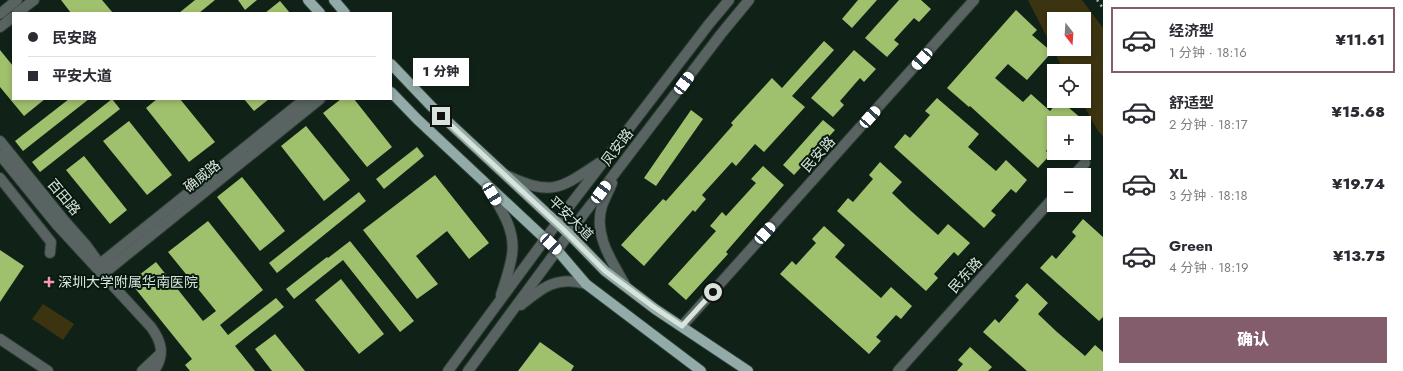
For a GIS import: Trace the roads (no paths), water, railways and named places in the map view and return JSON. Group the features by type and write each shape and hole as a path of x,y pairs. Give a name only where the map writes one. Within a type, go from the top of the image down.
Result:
{"main road":[{"path":"308,0 319,12"},
{"path":"334,0 344,12"},
{"name":"平安大道","path":"392,65 431,106 569,234 605,271 748,371"},
{"path":"392,93 417,120 557,250 586,284 701,371"}],"street":[{"path":"0,14 17,0"},
{"path":"19,12 34,0"},
{"name":"凤安路","path":"448,371 606,158 729,0"},
{"name":"凤安路","path":"468,371 569,234 721,34 749,0"},
{"name":"民安路","path":"682,326 974,0"},
{"path":"0,27 12,17"},
{"name":"确威路","path":"99,268 304,100"},
{"name":"确威路","path":"99,268 319,100"},
{"name":"百田路","path":"0,141 86,245 99,268"},
{"name":"百田路","path":"0,155 57,224 99,268 151,327 158,336 161,346 161,354"},
{"path":"504,175 536,188 558,187 572,181 606,158"},
{"path":"1080,168 1085,163"},
{"path":"619,168 602,207 600,231 604,246 625,285"},
{"path":"0,178 51,242 50,254"},
{"path":"485,183 505,217 511,232 512,241 512,256 498,303"},
{"name":"民东路","path":"898,371 1047,205"},
{"path":"509,315 538,291 551,284 565,281 586,284"},
{"path":"0,339 48,371"},
{"path":"142,371 161,354"},
{"path":"154,371 161,354"}],"railway":[{"path":"1097,0 1103,8"}],"place":[{"name":"深圳大学附属华南医院","path":"49,282"}]}
